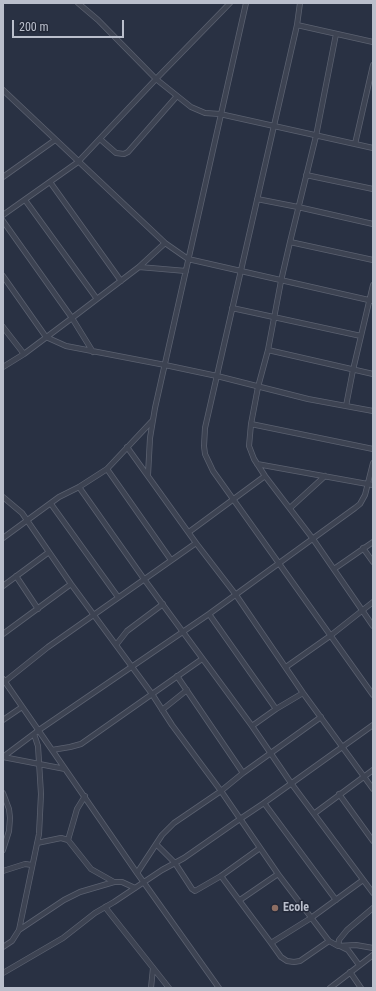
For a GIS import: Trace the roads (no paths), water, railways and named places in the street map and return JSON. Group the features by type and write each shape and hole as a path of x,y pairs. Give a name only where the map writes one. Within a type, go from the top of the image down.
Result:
{"street":[{"path":"78,3 98,20 156,78 191,107 205,113 220,114 373,148"},
{"path":"3,215 78,162 156,78 230,3"},
{"path":"148,475 150,438 153,420 220,114 246,3"},
{"path":"300,3 297,26 205,428 204,446 205,454 213,471 373,695"},
{"path":"297,26 373,42"},
{"path":"336,34 316,136 298,206 281,281 268,350 258,387 251,424 249,446 251,454 264,476 313,539 373,626"},
{"path":"355,144 372,76 373,65"},
{"path":"3,90 165,243 188,260 371,301"},
{"path":"100,139 116,153 124,154 128,152 177,96"},
{"path":"3,177 55,140"},
{"path":"306,175 373,189"},
{"path":"50,182 121,281"},
{"path":"257,199 298,206 373,224"},
{"path":"25,200 97,299"},
{"path":"3,221 72,318 93,352"},
{"path":"290,242 373,260"},
{"path":"3,367 24,354 121,281 165,243"},
{"path":"139,267 186,271"},
{"path":"3,276 46,337 66,346 217,376 308,399 373,411"},
{"path":"346,406 360,336 371,301 373,285"},
{"path":"232,308 360,336"},
{"path":"3,327 24,354"},
{"path":"268,350 373,374"},
{"path":"3,538 66,493 79,487 107,469 153,420"},
{"path":"251,424 373,449"},
{"path":"127,447 196,543 236,595 321,718 373,788"},
{"path":"3,757 39,730 236,595 360,504 371,484 373,463"},
{"path":"257,464 371,484"},
{"path":"107,469 171,560"},
{"path":"188,532 264,476"},
{"path":"290,508 326,476"},
{"path":"79,487 144,580 184,631 202,659 252,726 291,783 315,813 373,893"},
{"path":"3,497 19,510 71,584 152,694 278,874 311,918 330,941 348,950 359,966"},
{"path":"51,504 118,597"},
{"path":"334,569 373,542"},
{"path":"196,543 48,647 4,681 219,988"},
{"path":"363,548 373,562"},
{"path":"3,586 49,552"},
{"path":"16,576 38,609"},
{"path":"3,634 71,584"},
{"path":"286,667 330,636 373,602"},
{"path":"116,645 127,631 163,604"},
{"path":"209,614 276,709"},
{"path":"52,750 81,744 202,659"},
{"path":"177,676 243,773"},
{"path":"162,710 187,690"},
{"path":"252,726 303,692"},
{"path":"3,720 22,707"},
{"path":"137,873 162,835 174,823 221,791 243,773 321,718"},
{"path":"3,973 63,938 80,926 90,916 184,858 373,725"},
{"path":"3,947 12,941 19,930 24,913 37,843 41,814 38,746 34,734"},
{"path":"3,757 65,769"},
{"path":"315,813 373,770"},
{"path":"3,793 9,809 10,818 9,831 3,850"},
{"path":"340,794 373,841"},
{"path":"68,840 76,809 85,796"},
{"path":"264,803 336,900"},
{"path":"37,843 61,838 68,840 91,869 114,882"},
{"path":"156,844 174,863 195,891 221,876 260,848"},
{"path":"3,871 24,864 32,864"},
{"path":"240,900 278,874"},
{"path":"221,876 281,957 287,961 300,961 330,941"},
{"path":"271,943 311,918 363,880"},
{"path":"19,930 75,894 114,882 122,882 135,888"},
{"path":"105,907 169,988"},
{"path":"339,946 339,940 347,930 373,908"},
{"path":"339,946 356,945 373,948"},
{"path":"330,988 373,955"},
{"path":"151,988 153,968"},
{"path":"350,972 361,988"}],"place":[{"name":"Ecole","path":"275,908"}]}
